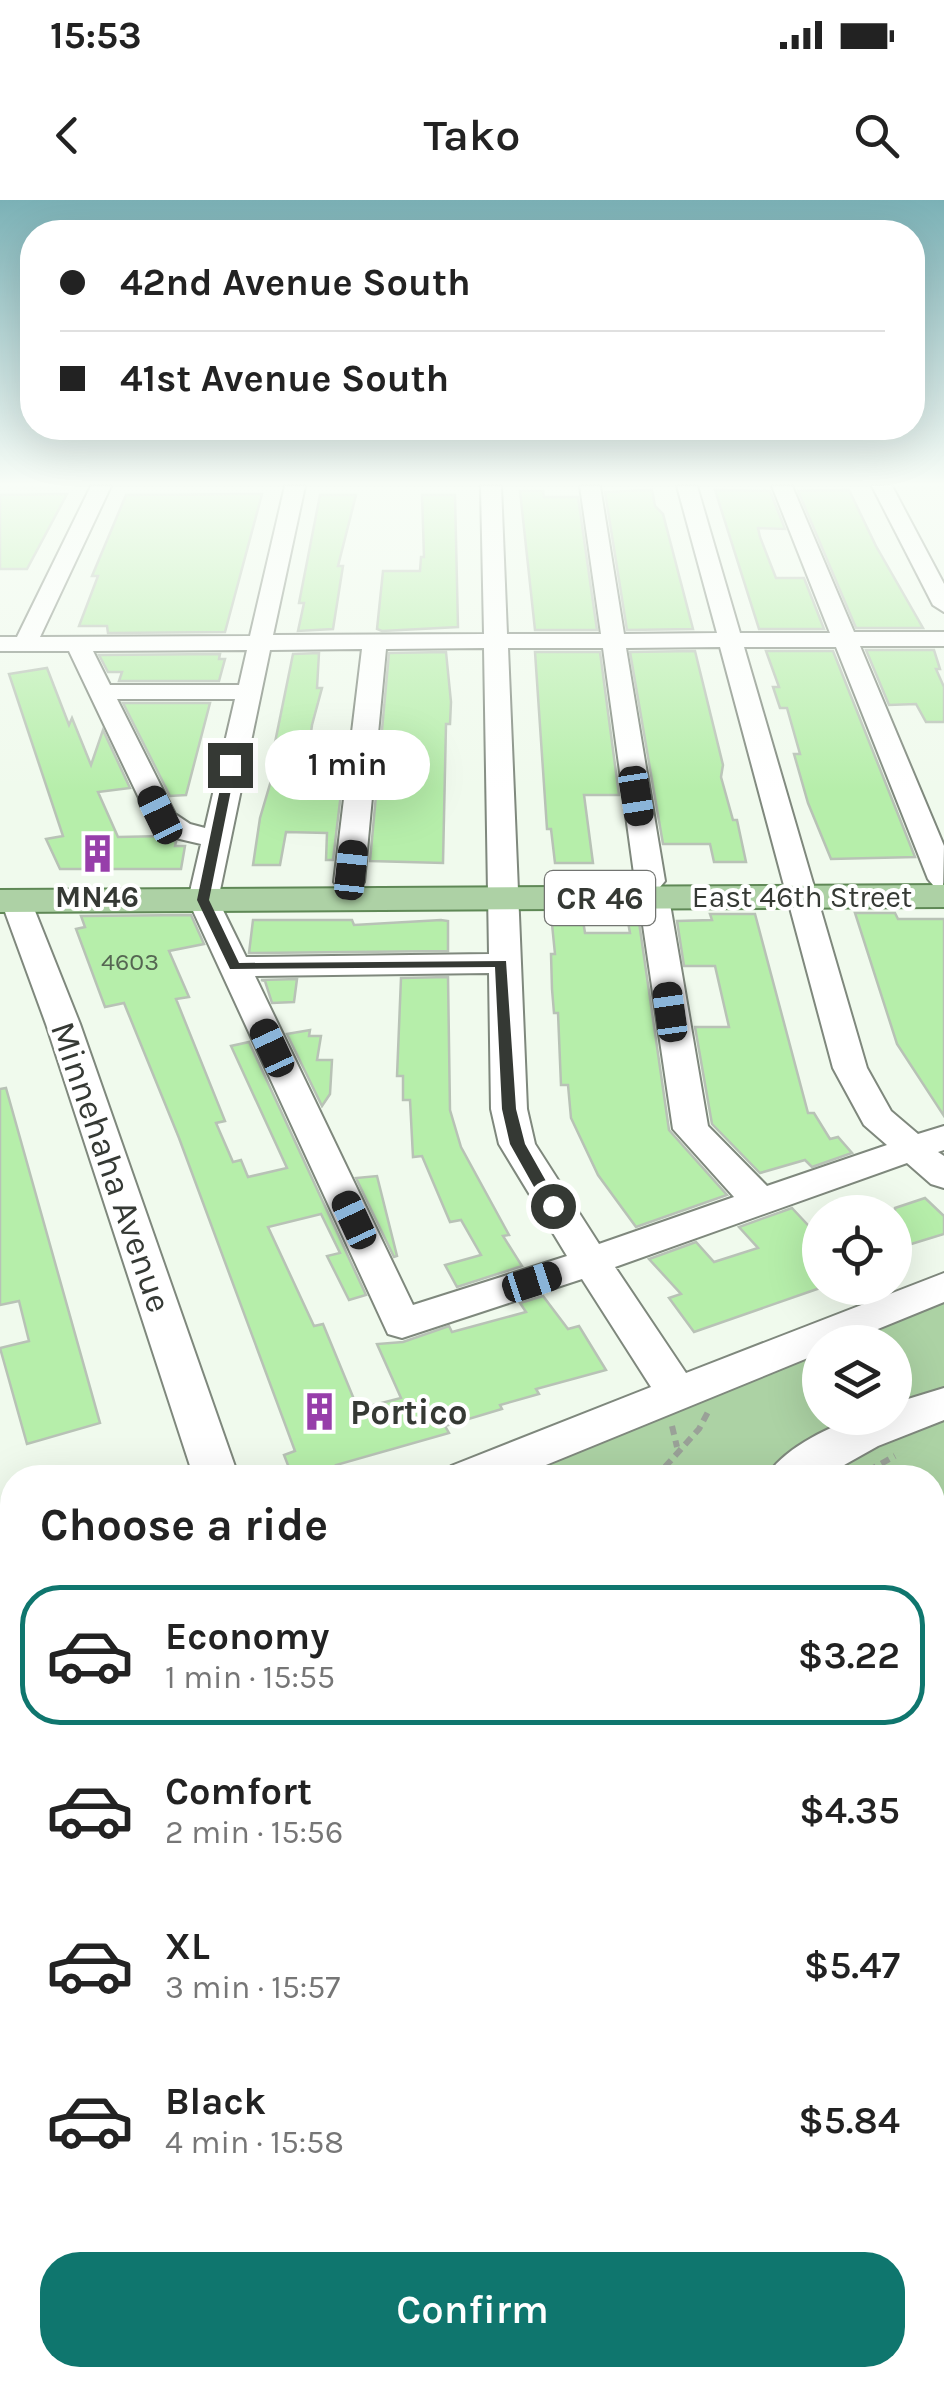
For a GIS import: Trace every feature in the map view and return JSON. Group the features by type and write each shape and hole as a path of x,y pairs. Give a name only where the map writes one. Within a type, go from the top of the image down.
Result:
{"main road":[{"name":"East 46th Street","path":"6,887 205,891 798,888 943,879"},
{"name":"East 46th Street","path":"205,891 350,882 501,890"},
{"name":"East 46th Street","path":"798,888 944,896"}],"street":[{"path":"44,588 12,644 944,640"},
{"path":"272,588 205,891 234,966 402,1324 929,1143"},
{"path":"494,588 509,1109 518,1144 589,1262 685,1401"},
{"path":"604,588 690,1129 758,1201"},
{"path":"714,588 850,1068 877,1117 929,1143 944,1176"},
{"path":"822,588 943,879"},
{"path":"350,882 374,642"},
{"path":"78,644 163,819 181,831 214,838"},
{"path":"100,692 246,692"},
{"name":"Minnehaha Avenue","path":"6,887 64,1024 212,1465"},
{"path":"234,966 502,963"},
{"path":"504,1465 685,1401 944,1286"},
{"path":"805,1465 825,1450 891,1419 944,1404"}],"path":[{"path":"678,1447 685,1401"},
{"path":"665,1465 678,1447 706,1424 685,1401"},
{"path":"880,1465 908,1450"}],"green space":[{"path":"944,1301 944,1465 536,1465 802,1358 802,1435 912,1435 912,1325 883,1325"}],"building":[{"path":"93,588 237,588 225,632 108,633 107,626 79,626"},
{"path":"302,588 340,588 333,629 298,631 304,603 299,603"},
{"path":"381,588 457,588 458,627 377,629"},
{"path":"530,588 591,588 597,630 535,630"},
{"path":"620,588 682,588 693,629 627,630"},
{"path":"746,588 808,588 824,629 759,629"},
{"path":"839,588 900,588 923,628 856,628"},
{"path":"866,650 934,650 940,669 936,669 944,687 944,722 926,722 916,704 889,705"},
{"path":"695,651 723,765 721,777 733,820 737,820 746,862 714,862 710,844 663,844 630,652"},
{"path":"766,651 833,651 915,857 831,859 808,803 794,754 800,754 787,708 780,708 773,687 779,687"},
{"path":"446,652 451,702 450,724 446,724 443,863 370,861 389,653"},
{"path":"535,652 600,652 619,795 584,795 593,863 555,863 551,829 547,829"},
{"path":"319,653 317,688 322,688 312,725 304,785 342,785 333,860 326,860 327,833 286,832 280,865 253,865 260,818 275,767 270,767 293,654"},
{"path":"220,654 219,659 225,659 219,681 119,681 122,672 108,672 99,655"},
{"path":"47,668 69,725 72,718 91,765 103,730 130,788 98,792 118,837 164,836 176,842 175,846 185,846 181,869 60,869 46,839 63,836 9,674"},
{"path":"123,703 210,703 186,795 170,796"},
{"path":"855,913 895,913 898,919 944,919 944,1116 897,1044"},
{"path":"551,914 582,914 585,933 630,933 628,922 639,922 669,1130 727,1195 636,1227 598,1175 571,1118 568,1085 561,1085 558,1013 554,1013 552,989 551,954 555,954"},
{"path":"710,914 755,914 808,1113 814,1113 830,1139 838,1137 852,1153 812,1167 805,1160 760,1173 712,1124 695,1027 729,1027 715,966 684,966 677,921 712,920"},
{"path":"191,915 204,944 169,951 189,997 176,999 225,1121 216,1123 233,1162 241,1160 248,1177 287,1168 231,1046 249,1042 366,1295 349,1300 327,1256 340,1253 321,1214 268,1227 314,1326 323,1324 358,1409 401,1398 377,1344 403,1342 449,1326 452,1332 526,1312 520,1303 543,1296 568,1329 579,1326 606,1370 536,1389 539,1394 445,1426 449,1433 336,1465 288,1465 284,1455 295,1451 179,1138 124,1003 105,1007 76,929 85,927 81,916"},
{"path":"253,920 352,920 354,925 448,921 448,951 249,953"},
{"path":"448,977 450,1110 461,1147 509,1235 503,1236 522,1266 457,1287 445,1265 481,1255 461,1220 450,1222 422,1156 413,1157 410,1100 403,1100 403,1076 397,1076 401,978"},
{"path":"297,979 294,1002 272,1003 265,981 261,980"},
{"path":"310,1030 309,1036 321,1036 317,1060 332,1060 330,1094 322,1106 287,1034"},
{"path":"6,1088 100,1423 27,1444 0,1348 29,1341 19,1301 0,1305 0,1089"},
{"path":"377,1176 397,1256 394,1257 356,1178"},
{"path":"925,1198 944,1216 944,1234 912,1244 912,1202"},
{"path":"792,1208 802,1219 802,1294 694,1332 669,1298 681,1294 649,1259 696,1242 714,1262 758,1248 739,1227"}],"place":[{"name":"MN46","path":"97,853"},
{"name":"Portico","path":"320,1412"}],"route":[{"path":"230,765 203,900 234,966 502,963 509,1109 518,1144 553,1206"}]}
